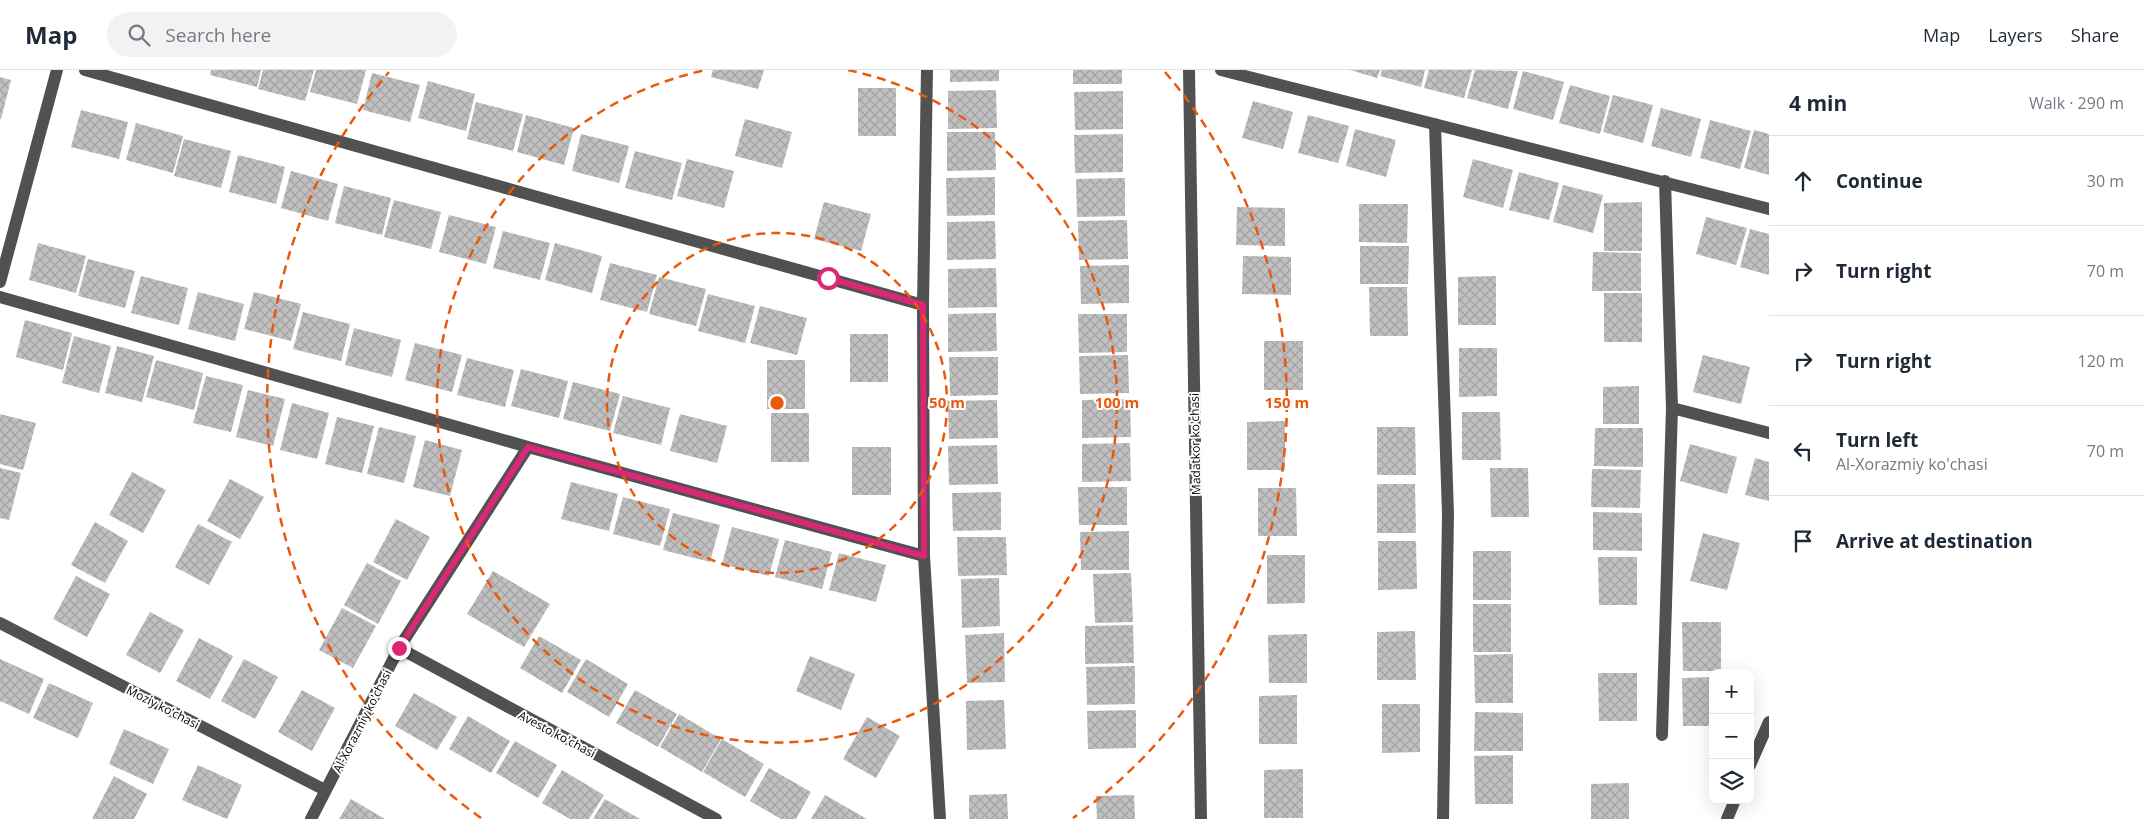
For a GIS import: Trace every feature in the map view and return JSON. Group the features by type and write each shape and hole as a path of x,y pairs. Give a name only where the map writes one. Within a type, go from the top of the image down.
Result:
{"street":[{"path":"0,282 58,70"},
{"path":"84,70 923,305"},
{"path":"927,70 923,305 924,556 940,819"},
{"name":"Madatkor ko'chasi","path":"1189,70 1201,819"},
{"path":"1221,70 1665,181 1769,209"},
{"path":"1435,124 1448,514 1443,819"},
{"path":"1662,735 1672,408 1665,181"},
{"path":"0,297 528,447 924,556"},
{"path":"1672,408 1769,434"},
{"name":"Al-Xorazmiy ko'chasi","path":"311,819 399,648 528,447"},
{"name":"Moziy ko‘chasi","path":"0,623 326,790"},
{"name":"Avesto ko'chasi","path":"399,648 716,819"},
{"path":"1753,759 1769,722"},
{"path":"1727,819 1733,804"}],"building":[{"path":"211,70 261,70 257,87 210,75"},
{"path":"263,70 314,70 305,101 258,89"},
{"path":"316,70 366,70 357,104 310,92"},
{"path":"713,70 764,70 758,89 711,77"},
{"path":"950,70 999,70 999,81 950,82"},
{"path":"1073,70 1122,70 1122,84 1073,84"},
{"path":"1350,70 1380,70 1377,78"},
{"path":"1382,70 1425,70 1421,87 1380,76"},
{"path":"1429,70 1472,70 1464,98 1424,88"},
{"path":"1475,70 1518,71 1508,109 1467,98"},
{"path":"1523,71 1564,82 1553,120 1513,109"},
{"path":"372,73 420,85 410,122 363,110"},
{"path":"0,77 11,80 1,119 0,119"},
{"path":"428,81 475,94 466,131 418,118"},
{"path":"1570,85 1610,96 1600,134 1559,123"},
{"path":"858,88 896,88 896,136 858,136"},
{"path":"996,90 997,128 948,129 948,91"},
{"path":"1123,91 1123,129 1075,130 1074,92"},
{"path":"1613,95 1653,105 1643,143 1603,132"},
{"path":"1253,101 1293,112 1283,149 1242,138"},
{"path":"476,102 523,114 513,151 467,139"},
{"path":"1661,108 1701,119 1691,157 1651,146"},
{"path":"81,110 128,122 119,159 71,147"},
{"path":"526,115 574,128 564,165 517,152"},
{"path":"1308,115 1349,126 1338,163 1298,153"},
{"path":"745,119 792,132 782,168 735,156"},
{"path":"1710,120 1751,131 1740,169 1700,158"},
{"path":"136,123 183,136 173,173 126,160"},
{"path":"1355,129 1396,140 1386,177 1346,166"},
{"path":"1754,130 1769,134 1769,175 1744,168"},
{"path":"947,132 995,132 996,170 947,171"},
{"path":"581,134 629,146 619,183 572,171"},
{"path":"1123,134 1123,172 1075,173 1074,135"},
{"path":"184,139 231,151 221,188 174,176"},
{"path":"635,151 682,163 672,200 625,188"},
{"path":"238,155 285,167 276,204 229,192"},
{"path":"687,159 734,171 724,208 677,196"},
{"path":"1473,159 1513,170 1503,208 1463,197"},
{"path":"291,171 338,184 328,221 281,208"},
{"path":"1519,172 1559,183 1549,220 1509,210"},
{"path":"995,177 995,215 947,216 946,178"},
{"path":"1125,178 1125,216 1077,217 1076,179"},
{"path":"1563,185 1603,195 1593,233 1553,222"},
{"path":"344,186 391,198 382,235 335,223"},
{"path":"394,200 441,212 431,249 384,237"},
{"path":"824,202 871,214 861,251 814,239"},
{"path":"1642,202 1642,251 1604,251 1604,203"},
{"path":"1359,204 1408,204 1407,243 1359,242"},
{"path":"1237,207 1285,208 1285,246 1236,245"},
{"path":"449,215 496,227 486,264 439,252"},
{"path":"1706,217 1747,228 1736,265 1696,254"},
{"path":"1127,220 1128,259 1079,260 1078,221"},
{"path":"995,221 996,259 947,260 947,222"},
{"path":"1750,229 1769,234 1769,275 1740,267"},
{"path":"503,231 550,243 540,280 493,268"},
{"path":"38,243 86,256 76,293 29,280"},
{"path":"555,243 602,256 592,293 545,280"},
{"path":"1360,246 1409,246 1408,284 1360,284"},
{"path":"1593,252 1641,253 1641,291 1592,291"},
{"path":"1243,256 1291,257 1291,295 1242,294"},
{"path":"88,259 135,271 125,308 78,296"},
{"path":"610,263 657,275 647,312 600,300"},
{"path":"1129,265 1129,303 1081,304 1080,266"},
{"path":"996,268 997,307 948,308 948,269"},
{"path":"141,276 188,288 179,325 131,313"},
{"path":"1496,276 1496,325 1458,325 1458,277"},
{"path":"659,277 706,289 696,326 649,314"},
{"path":"1369,287 1407,287 1408,336 1370,336"},
{"path":"198,292 244,304 235,341 188,329"},
{"path":"254,292 301,304 291,341 244,329"},
{"path":"1604,293 1642,293 1642,342 1604,342"},
{"path":"708,294 755,306 745,343 698,331"},
{"path":"760,306 807,318 797,355 750,343"},
{"path":"303,312 350,324 341,361 293,349"},
{"path":"996,313 997,351 948,352 948,314"},
{"path":"1078,314 1127,314 1127,352 1079,353"},
{"path":"25,320 72,333 63,370 16,357"},
{"path":"354,328 401,340 392,377 345,365"},
{"path":"850,334 888,334 888,382 850,382"},
{"path":"74,336 111,346 99,393 62,383"},
{"path":"1264,341 1303,341 1303,390 1264,390"},
{"path":"415,343 462,355 452,392 405,380"},
{"path":"117,346 154,356 142,402 105,393"},
{"path":"1459,348 1497,348 1497,396 1459,397"},
{"path":"1128,355 1129,393 1080,394 1079,356"},
{"path":"1703,355 1750,367 1741,404 1693,392"},
{"path":"949,357 998,357 998,395 950,396"},
{"path":"467,358 514,370 505,407 457,395"},
{"path":"156,360 203,373 194,410 146,397"},
{"path":"767,360 805,360 805,409 767,409"},
{"path":"521,369 568,381 559,418 511,406"},
{"path":"206,376 243,385 231,432 193,423"},
{"path":"573,382 620,394 610,431 563,419"},
{"path":"1639,386 1639,424 1603,424 1603,387"},
{"path":"248,390 285,399 273,446 236,437"},
{"path":"623,396 670,408 661,445 613,433"},
{"path":"1130,399 1131,437 1082,438 1082,400"},
{"path":"997,400 998,438 949,439 948,401"},
{"path":"292,403 329,413 317,459 280,450"},
{"path":"1462,412 1500,412 1501,460 1462,460"},
{"path":"771,413 809,413 809,462 771,462"},
{"path":"0,414 36,423 23,470 0,464"},
{"path":"680,414 727,426 717,463 670,451"},
{"path":"337,417 374,426 362,473 325,464"},
{"path":"1285,421 1285,470 1247,470 1247,422"},
{"path":"379,427 416,436 404,483 367,474"},
{"path":"1377,427 1415,427 1416,475 1377,475"},
{"path":"1595,428 1643,428 1643,467 1594,466"},
{"path":"425,440 462,450 450,496 413,487"},
{"path":"1130,443 1131,481 1082,482 1082,444"},
{"path":"1690,444 1737,457 1727,494 1680,481"},
{"path":"997,445 998,484 949,485 948,446"},
{"path":"852,447 891,447 891,495 852,495"},
{"path":"1755,458 1769,462 1769,501 1745,495"},
{"path":"0,468 21,473 9,520 0,518"},
{"path":"1490,468 1528,468 1529,517 1491,517"},
{"path":"1592,469 1641,470 1640,508 1591,507"},
{"path":"132,472 166,490 143,533 109,515"},
{"path":"230,479 264,497 240,539 207,521"},
{"path":"571,482 618,494 609,531 561,519"},
{"path":"1377,484 1415,484 1416,533 1377,533"},
{"path":"1078,487 1127,487 1127,525 1079,525"},
{"path":"1258,488 1296,488 1297,536 1258,536"},
{"path":"1001,492 1001,530 953,531 952,493"},
{"path":"623,497 670,509 660,546 613,534"},
{"path":"1593,512 1642,513 1642,551 1593,550"},
{"path":"673,513 720,525 710,562 663,550"},
{"path":"396,519 430,537 407,580 373,562"},
{"path":"95,522 128,541 105,583 71,565"},
{"path":"198,524 232,542 209,585 175,567"},
{"path":"732,527 779,539 769,576 722,564"},
{"path":"1129,531 1129,570 1081,570 1080,532"},
{"path":"1703,533 1740,543 1727,590 1690,581"},
{"path":"957,537 1006,537 1007,575 958,576"},
{"path":"785,540 832,552 822,589 775,577"},
{"path":"1378,541 1416,541 1417,589 1378,590"},
{"path":"1473,551 1511,551 1511,600 1473,600"},
{"path":"839,553 886,565 876,602 829,590"},
{"path":"1267,555 1305,555 1305,603 1267,604"},
{"path":"1598,557 1637,557 1637,605 1599,605"},
{"path":"367,563 401,581 378,624 344,605"},
{"path":"493,571 550,604 524,647 467,614"},
{"path":"1131,573 1133,622 1095,623 1093,574"},
{"path":"76,576 110,594 87,637 53,619"},
{"path":"999,578 1000,626 962,628 961,579"},
{"path":"1473,604 1511,604 1511,652 1473,652"},
{"path":"342,608 376,626 353,668 319,650"},
{"path":"150,612 184,630 160,673 126,655"},
{"path":"1682,622 1721,622 1721,669 1683,671"},
{"path":"1133,625 1134,663 1085,664 1085,626"},
{"path":"1415,631 1416,680 1377,680 1377,632"},
{"path":"1004,633 1005,682 967,683 965,635"},
{"path":"1307,634 1307,683 1269,683 1268,635"},
{"path":"539,636 581,660 562,693 520,668"},
{"path":"199,638 233,656 210,699 176,681"},
{"path":"1513,654 1513,703 1475,703 1474,655"},
{"path":"810,656 855,674 841,710 796,691"},
{"path":"0,659 44,679 29,714 0,701"},
{"path":"244,659 278,677 255,719 221,701"},
{"path":"586,659 628,684 609,717 567,692"},
{"path":"1135,666 1135,704 1087,705 1086,667"},
{"path":"1598,673 1637,673 1637,721 1599,721"},
{"path":"1709,677 1709,726 1683,726 1682,678"},
{"path":"49,683 93,703 78,738 33,718"},
{"path":"302,690 335,708 312,751 278,732"},
{"path":"635,690 677,714 658,747 616,723"},
{"path":"414,693 457,717 437,750 395,726"},
{"path":"1297,695 1297,744 1259,744 1259,696"},
{"path":"1004,700 1006,749 967,750 966,701"},
{"path":"1382,704 1420,704 1420,752 1382,753"},
{"path":"1136,710 1136,748 1088,749 1087,711"},
{"path":"1475,712 1523,713 1523,751 1474,751"},
{"path":"679,714 721,739 702,772 660,747"},
{"path":"468,716 510,741 491,773 449,749"},
{"path":"867,717 900,736 876,778 843,759"},
{"path":"124,729 169,749 153,784 109,764"},
{"path":"722,739 764,764 745,797 703,772"},
{"path":"515,741 557,765 538,798 496,773"},
{"path":"1513,755 1513,804 1475,804 1474,756"},
{"path":"198,765 242,785 227,819 182,800"},
{"path":"769,768 811,792 796,819 781,819 750,801"},
{"path":"1303,769 1303,818 1264,818 1264,770"},
{"path":"562,770 604,795 589,819 570,819 542,803"},
{"path":"114,776 147,794 134,819 92,819"},
{"path":"1629,783 1629,819 1591,819 1591,784"},
{"path":"1007,794 1008,819 969,819 969,795"},
{"path":"825,795 867,819 811,819"},
{"path":"1134,795 1135,819 1097,819 1096,796"},
{"path":"351,799 385,819 339,819"},
{"path":"605,799 640,819 593,819"}],"route":[{"path":"399,648 528,447 924,556 923,305 828,278"}]}
